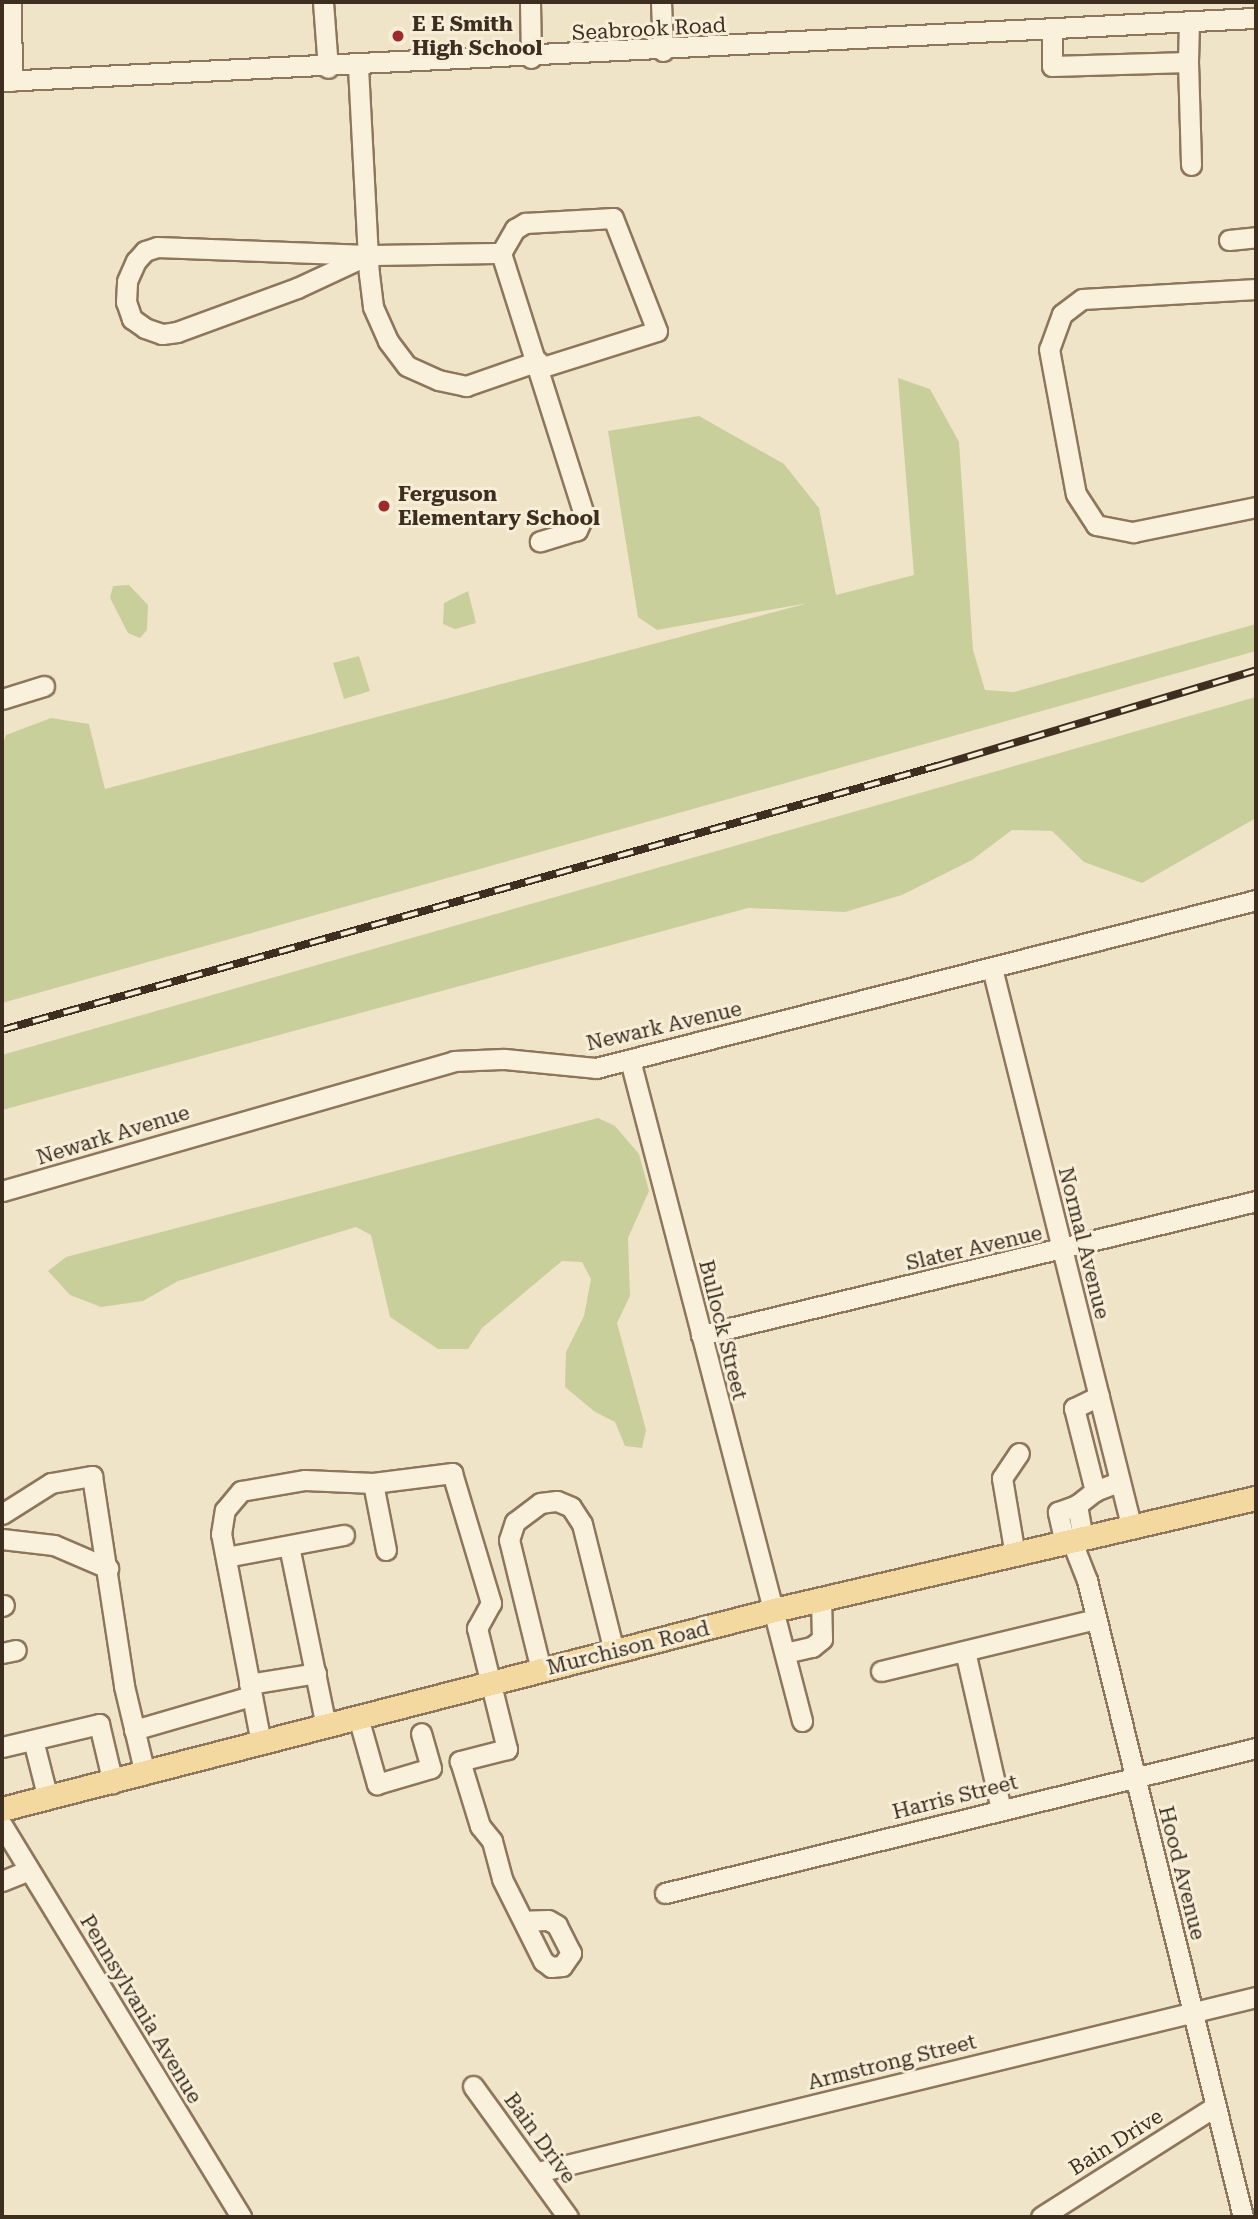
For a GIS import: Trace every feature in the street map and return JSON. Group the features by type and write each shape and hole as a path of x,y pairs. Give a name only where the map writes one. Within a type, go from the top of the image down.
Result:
{"main road":[{"name":"Murchison Road","path":"2,1809 113,1783 774,1610 1132,1529 1256,1498"}],"street":[{"path":"7,81 11,2"},
{"path":"323,2 328,68"},
{"path":"530,2 531,58"},
{"path":"661,2 663,51"},
{"name":"Seabrook Road","path":"7,81 358,67 1256,18"},
{"path":"1189,22 1191,164"},
{"path":"1052,31 1052,66 1188,62"},
{"path":"358,67 373,307 388,341 407,366 438,380 466,386 657,331 613,218 525,223 515,229 500,253"},
{"path":"1229,240 1256,237"},
{"path":"368,255 297,288 177,332 162,334 145,328 132,320 126,302 127,281 136,261 145,251 158,247 368,255 500,253"},
{"path":"500,253 539,365 584,515 577,530 540,541"},
{"path":"1256,289 1082,299 1055,324 1049,349 1076,494 1096,524 1133,532 1256,507"},
{"path":"2,699 44,686"},
{"name":"Newark Avenue","path":"2,1191 454,1060 504,1059 572,1068 630,1060 1256,900"},
{"name":"Normal Avenue","path":"992,968 1132,1529"},
{"name":"Bullock Street","path":"630,1060 802,1721"},
{"name":"Slater Avenue","path":"701,1335 1062,1250 1256,1201"},
{"path":"1098,1396 1074,1408 1095,1491 1119,1482"},
{"path":"1084,1446 1108,1434"},
{"path":"1015,1555 1002,1478 1019,1453"},
{"path":"261,1743 221,1534 225,1510 241,1491 305,1480 373,1483 452,1473 491,1603 477,1628 507,1749 460,1761 480,1826 492,1841 502,1879 524,1921"},
{"path":"2,1514 51,1483 92,1476 135,1730 145,1774"},
{"path":"373,1483 386,1550"},
{"name":"Hood Avenue","path":"1095,1491 1077,1505 1073,1541 1080,1554 1243,2217"},
{"path":"541,1670 509,1540 515,1522 540,1503 557,1501 571,1507 582,1524 614,1651"},
{"path":"226,1557 344,1535"},
{"path":"2,1539 54,1545 108,1568"},
{"path":"289,1546 326,1726"},
{"path":"785,1653 811,1647 822,1639 821,1599"},
{"path":"881,1671 1096,1619"},
{"path":"965,1651 1001,1810"},
{"path":"135,1730 250,1690 316,1673"},
{"path":"358,1717 377,1784 431,1768 421,1733"},
{"path":"2,1747 99,1724 113,1783"},
{"path":"33,1740 48,1799"},
{"name":"Harris Street","path":"665,1894 1256,1748"},
{"name":"Pennsylvania Avenue","path":"2,1825 242,2217"},
{"path":"2,1881 29,1870"},
{"name":"Armstrong Street","path":"538,2172 1256,1997"},
{"name":"Bain Drive","path":"474,2086 568,2217"},
{"name":"Bain Drive","path":"1041,2217 1216,2106"}],"green space":[{"path":"898,378 930,389 959,442 973,650 985,690 1014,692 1256,624 1256,651 2,1003 2,747 6,735 51,718 89,724 105,789 808,603 657,630 638,617 608,431 699,416 784,464 819,508 836,595 914,575"},
{"path":"129,585 148,605 147,630 140,638 128,633 110,598 113,586"},
{"path":"468,591 476,623 455,629 443,624 444,603"},
{"path":"359,656 370,691 344,699 333,663"},
{"path":"1256,697 1256,818 1142,883 1084,862 1052,831 1012,830 972,860 902,895 845,912 748,908 2,1110 2,1055"},
{"path":"598,1118 615,1126 639,1154 649,1191 628,1238 630,1296 617,1323 646,1430 642,1448 625,1446 615,1422 595,1412 565,1387 566,1352 584,1316 591,1279 582,1262 562,1261 482,1328 468,1349 438,1349 390,1317 371,1235 356,1227 178,1281 143,1301 101,1307 70,1295 48,1271 66,1257"}],"railway":[{"path":"2,1030 937,766 1256,670"}],"place":[{"name":"E E Smith High School","path":"398,36"},
{"name":"Ferguson Elementary School","path":"384,506"}]}
